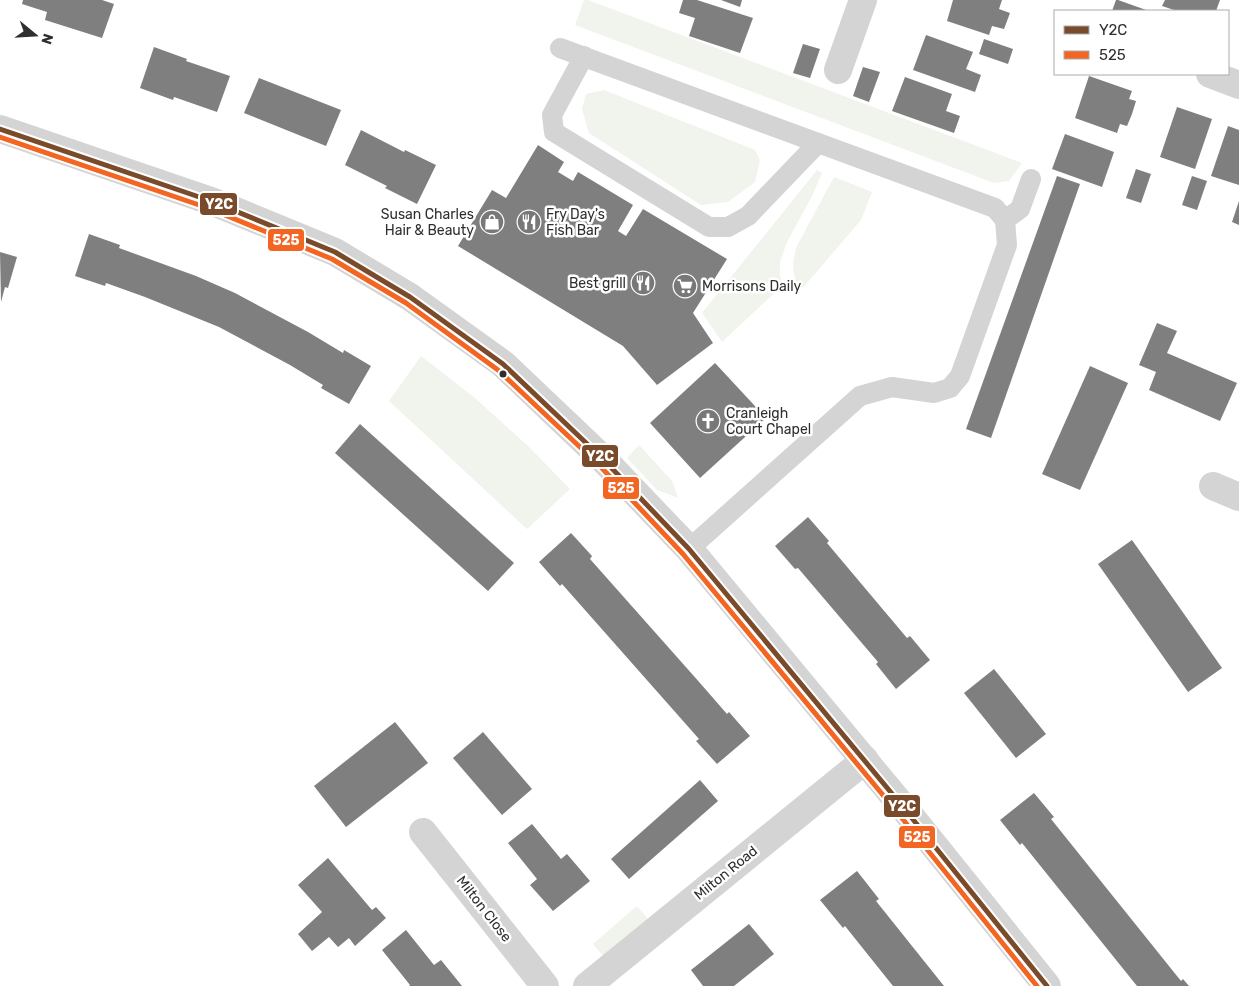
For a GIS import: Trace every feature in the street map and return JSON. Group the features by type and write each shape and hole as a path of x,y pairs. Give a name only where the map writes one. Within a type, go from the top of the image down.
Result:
{"street":[{"path":"838,70 859,1"},
{"path":"1213,75 1239,85"},
{"path":"6,134 210,201 335,252 410,297 502,364 603,459 689,550 865,760 1047,986"},
{"path":"1214,486 1239,498"},
{"name":"Milton Road","path":"587,986 865,760"},
{"name":"Milton Close","path":"423,832 545,986"}],"lane":[{"path":"560,48 995,208 1005,220 1007,245 960,376 950,388 934,393 892,387 860,396 689,550"},
{"path":"584,56 552,115 554,132 709,227 728,227 748,216 818,143"},
{"path":"1005,220 1020,209 1031,179"}],"shaded area":[{"path":"584,0 1022,163 1009,181 994,183 575,25"},
{"path":"604,90 755,150 760,160 755,182 728,202 701,205 589,133 582,109 586,94"},
{"path":"817,170 822,173 787,242 780,262 780,276 783,285 722,342 702,313"},
{"path":"834,177 872,192 861,220 800,291 793,269 797,246"},
{"path":"421,356 475,398 528,446 570,489 527,529 389,401"},
{"path":"639,445 672,481 678,498 657,490 627,458"},
{"path":"637,906 650,921 605,958 593,944"}],"building":[{"path":"23,0 102,0 114,4 102,38 45,20 47,12 22,4"},
{"path":"683,0 697,0 753,18 740,53 689,36 695,18 679,13"},
{"path":"721,0 742,0 740,7"},
{"path":"953,0 1002,0 999,9 1010,13 1004,29 992,26 989,35 947,21"},
{"path":"1116,0 1118,0 1146,10 1112,10"},
{"path":"1165,0 1220,0 1216,10 1174,10 1162,6"},
{"path":"926,35 973,52 966,69 981,75 975,92 913,70"},
{"path":"984,39 1013,49 1008,64 979,54"},
{"path":"803,44 820,49 810,78 793,73"},
{"path":"154,47 187,59 186,61 230,76 217,112 174,97 173,100 140,88"},
{"path":"863,67 880,72 869,102 853,96"},
{"path":"1089,76 1132,91 1129,99 1136,101 1132,114 1127,126 1120,124 1117,133 1075,118"},
{"path":"905,77 952,94 946,111 960,116 954,133 892,111"},
{"path":"259,78 341,110 326,146 244,113"},
{"path":"1177,107 1212,119 1195,169 1160,157"},
{"path":"1228,126 1239,130 1239,185 1211,176"},
{"path":"361,130 404,152 405,150 436,165 417,204 385,188 387,186 345,165"},
{"path":"1065,134 1114,152 1102,187 1052,169"},
{"path":"538,145 564,162 558,172 573,181 578,172 633,205 618,231 626,236 643,209 727,259 693,313 713,343 657,385 623,346 458,246 492,190 506,198"},
{"path":"1136,169 1151,174 1141,203 1126,198"},
{"path":"1057,176 1080,184 991,438 966,429"},
{"path":"1192,176 1207,181 1197,210 1182,205"},
{"path":"1239,201 1239,225 1232,222"},
{"path":"89,234 120,245 119,248 196,276 235,293 343,353 344,350 371,366 349,404 321,388 323,385 290,365 219,327 106,283 105,286 75,276"},
{"path":"0,252 17,257 8,288 5,287 1,302"},
{"path":"1157,323 1177,331 1167,353 1237,383 1220,421 1149,390 1156,372 1139,365"},
{"name":"Cranleigh Court Chapel","path":"715,363 766,418 700,478 650,423"},
{"path":"1090,366 1128,383 1080,490 1042,474"},
{"path":"360,424 514,563 488,591 335,453"},
{"path":"808,517 829,541 827,543 907,638 910,636 930,660 896,689 876,664 878,662 798,568 795,569 775,546"},
{"path":"571,533 592,556 590,559 727,714 729,712 750,736 717,764 696,741 699,739 562,584 560,586 539,562"},
{"path":"1132,540 1222,668 1188,692 1098,564"},
{"path":"994,669 1046,734 1016,758 964,693"},
{"path":"395,722 428,763 346,827 314,786"},
{"path":"483,732 532,789 502,815 453,758"},
{"path":"700,780 718,801 629,879 611,859"},
{"path":"1034,793 1054,817 1051,819 1181,981 1183,979 1189,986 1137,986 1022,843 1020,845 1000,820"},
{"path":"532,824 561,859 567,854 590,881 553,911 530,885 537,879 508,843"},
{"path":"328,858 372,910 376,907 386,918 355,946 349,938 338,947 329,937 312,951 298,934 322,912 298,885"},
{"path":"857,871 879,899 876,901 944,986 893,986 845,926 843,928 820,900"},
{"path":"749,924 774,954 734,986 703,986 691,970"},
{"path":"406,930 434,965 441,960 462,986 409,986 382,950"}],"transit line":[{"name":"Y2C","path":"0,129 211,201 335,252 410,297 503,364 603,459 689,549 903,807 1047,986"},
{"name":"525","path":"0,137 208,208 332,259 406,303 498,370 598,464 683,554 897,812 1037,986"}],"place":[{"name":"Susan Charles Hair & Beauty","path":"492,222"},
{"name":"Fry Day's Fish Bar","path":"529,222"},
{"name":"Best grill","path":"643,283"},
{"name":"Morrisons Daily","path":"685,286"},
{"name":"Cranleigh Court Chapel","path":"708,421"}]}
